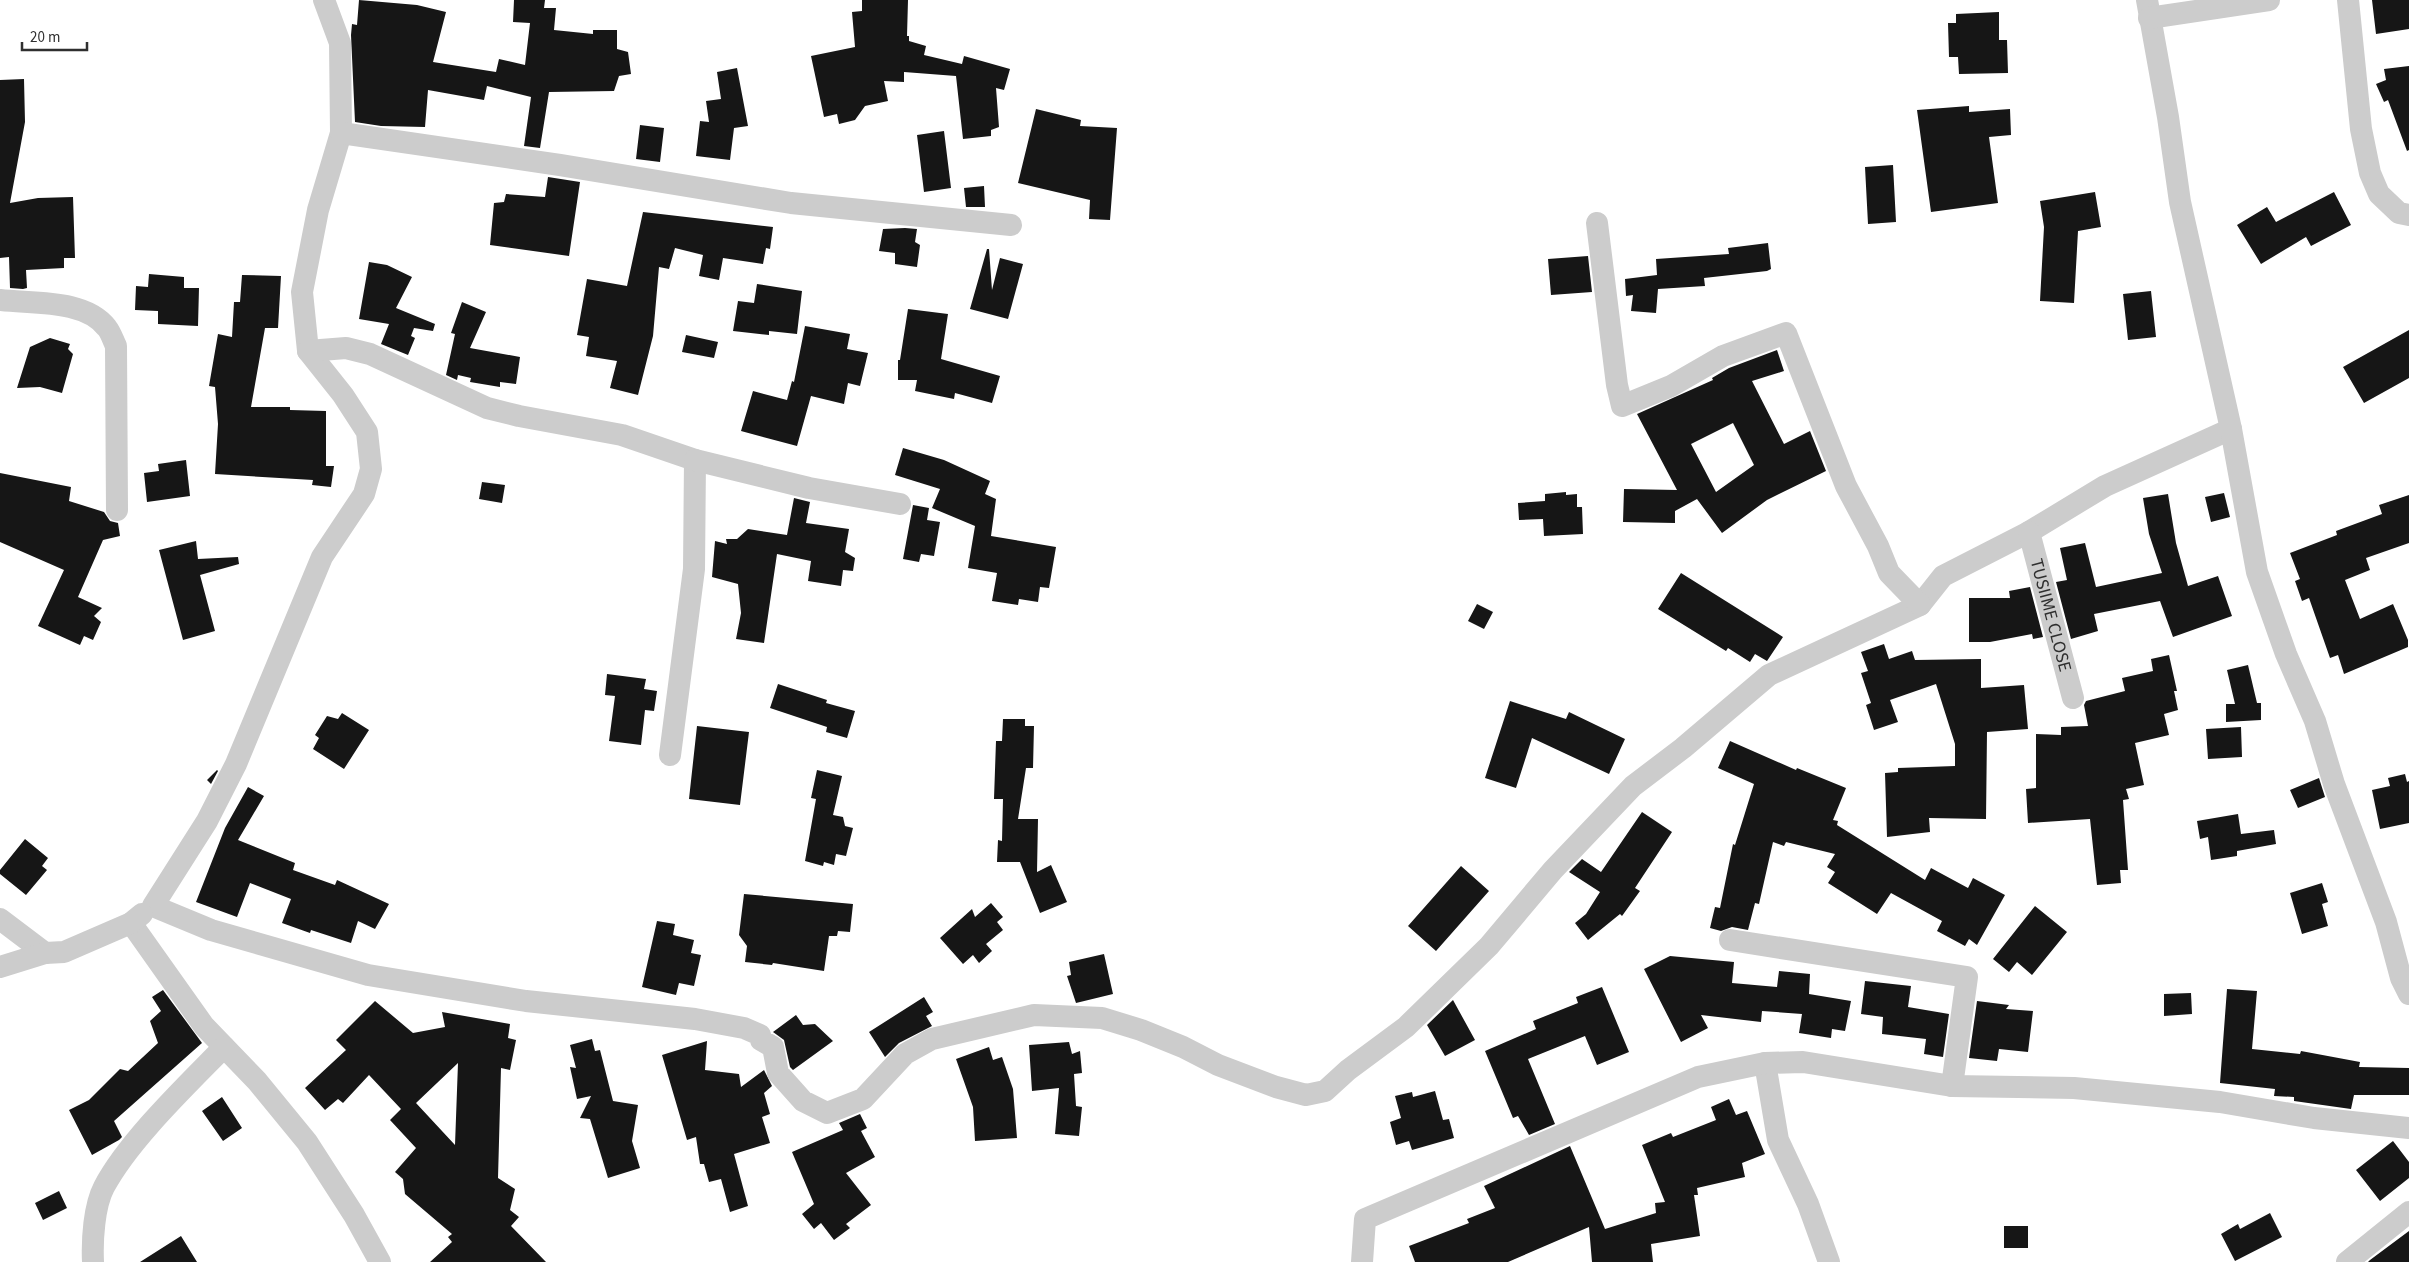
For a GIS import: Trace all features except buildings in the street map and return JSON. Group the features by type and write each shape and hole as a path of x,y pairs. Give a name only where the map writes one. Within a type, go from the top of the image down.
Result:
{"street":[{"path":"0,967 45,953 64,952 131,923 153,906 211,813 236,764 270,687 322,557 364,494 371,469 368,432 343,395 308,351 302,292 318,210 341,133 340,43 324,0"},
{"path":"2269,0 2148,9 2168,117 2180,202 2231,429 2257,572 2286,654 2315,720 2334,784 2386,922 2402,978 2409,994"},
{"path":"2348,0 2361,129 2370,173 2379,194 2399,213 2409,215"},
{"path":"341,133 560,165 791,203 1011,225"},
{"path":"1597,223 1622,406 1671,386 1723,356 1786,333 1846,486 1878,546 1889,573 1920,604"},
{"path":"0,300 78,308 95,317 107,328 116,346 117,510"},
{"path":"308,351 346,348 370,354 486,408 622,435 695,460 809,488 900,504"},
{"path":"153,906 211,930 368,975 526,1000 695,1019 744,1028 760,1034 761,1040 773,1048 778,1073 803,1101 827,1113 863,1099 905,1054 932,1040 1034,1015 1102,1018 1141,1030 1183,1047 1218,1065 1276,1087 1306,1095 1325,1091 1348,1070 1406,1027 1489,946 1553,870 1633,786 1683,748 1769,675 1920,604 1943,576 2030,532 2105,486 2231,429"},
{"path":"670,755 694,569 695,460"},
{"name":"TUSIIME CLOSE","path":"2030,532 2073,698"},
{"path":"0,919 45,953"},
{"path":"131,923 204,1026 257,1081 307,1142 354,1215 380,1262"},
{"path":"1730,940 1967,978 1952,1086"},
{"path":"93,1262 92,1235 103,1188 134,1144 224,1047"},
{"path":"1362,1262 1365,1218 1698,1077 1765,1063 1803,1062 1952,1086 2074,1088 2220,1102 2314,1118 2409,1128"},
{"path":"1765,1063 1778,1140 1808,1204 1829,1262"},
{"path":"2347,1262 2409,1212"}]}
